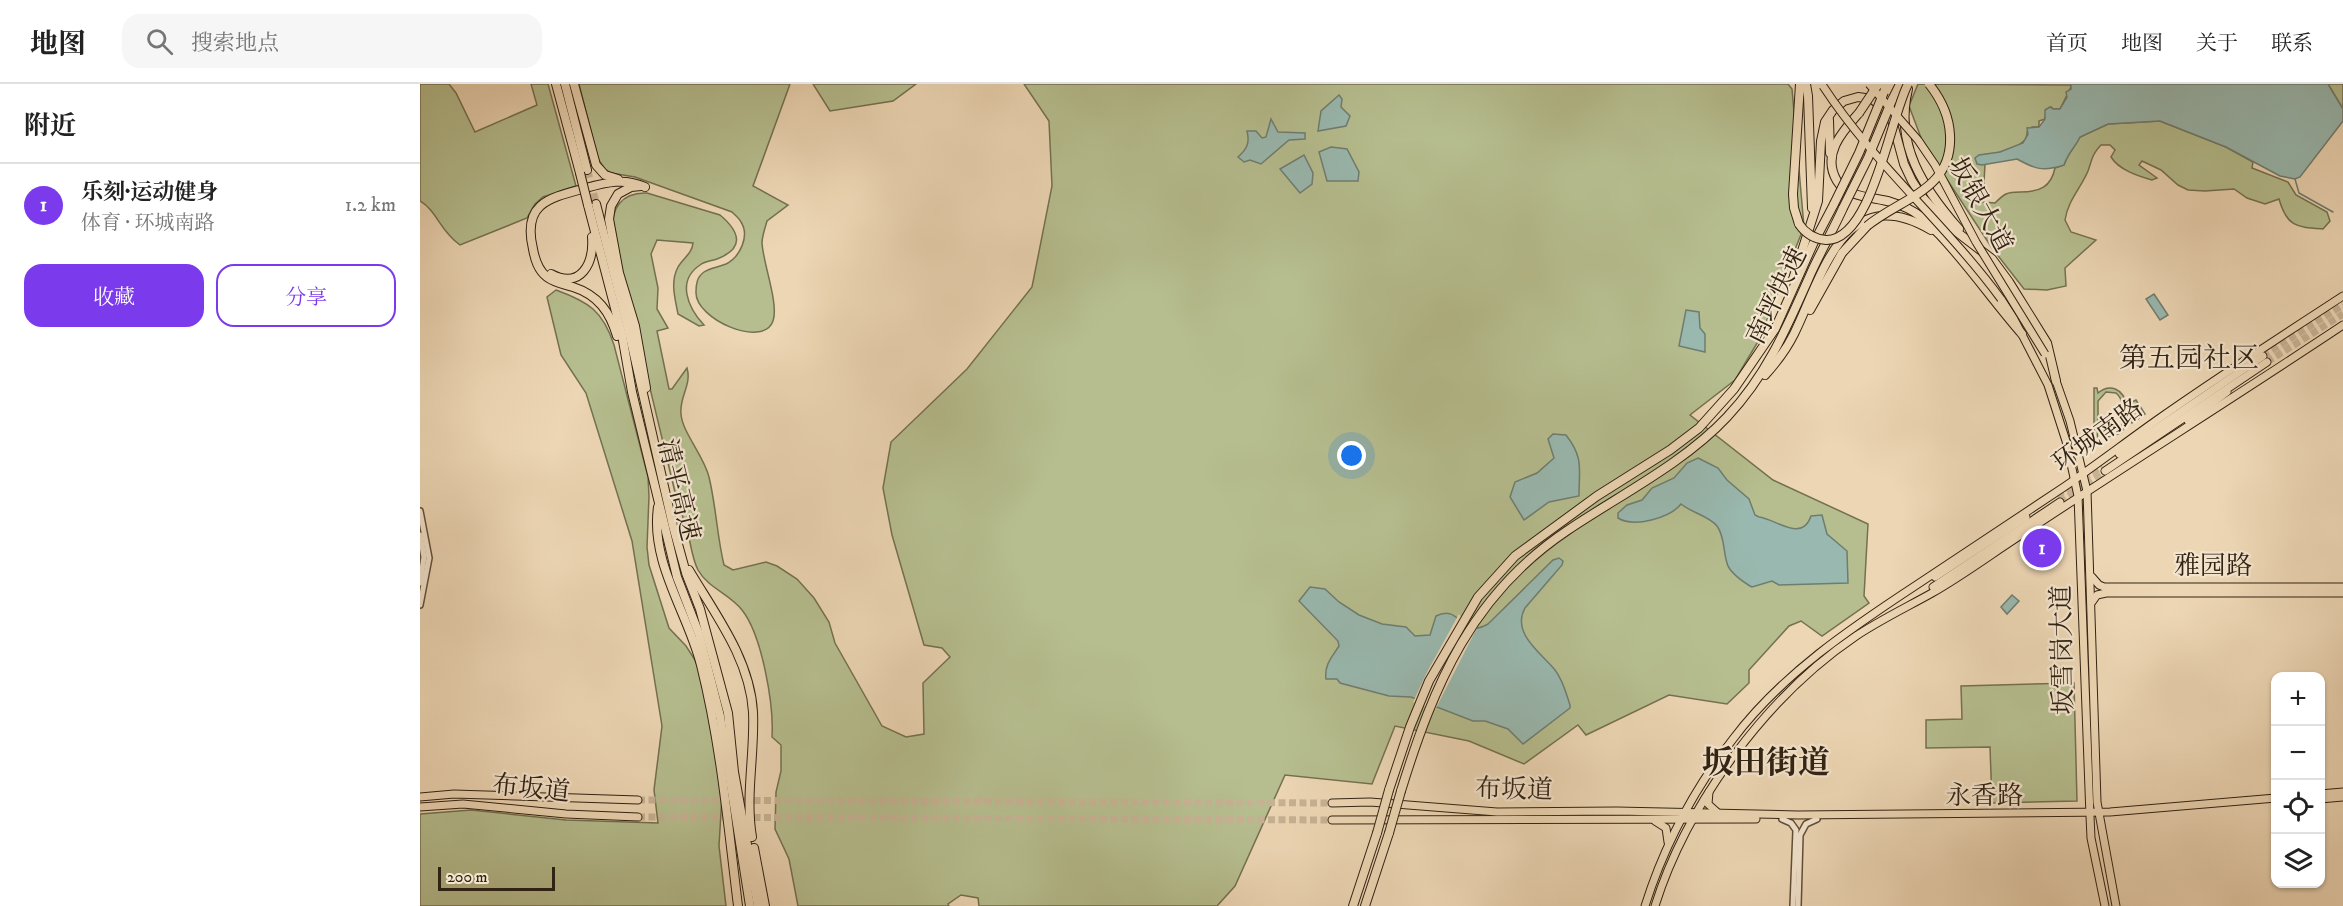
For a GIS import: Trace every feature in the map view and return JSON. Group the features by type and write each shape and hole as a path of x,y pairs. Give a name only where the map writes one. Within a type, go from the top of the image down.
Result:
{"highway":[{"name":"清平高速","path":"556,84 628,332 682,560 700,609 728,713 734,772 758,906"},
{"name":"清平高速","path":"565,84 583,172"},
{"path":"574,84 598,169 610,177 645,187"},
{"path":"1800,84 1794,208 1799,224 1809,234 1826,240 1841,236 1853,227 1861,214 1875,181 1899,104 1909,84"},
{"path":"1806,84 1809,96 1811,225"},
{"name":"南坪快速","path":"1365,906 1420,730 1448,668 1487,603 1523,563 1566,531 1683,454 1708,435 1744,399 1755,385 1790,325 1811,273 1868,158 1900,84"},
{"path":"1909,84 1904,128 1911,158 1927,188 1967,240"},
{"path":"1755,385 1780,357 1842,253 1867,226 1924,190 1938,176 1947,160 1950,139 1947,117 1937,94 1929,84"},
{"path":"1831,160 1836,142 1879,86"},
{"name":"南坪快速","path":"1351,906 1362,880 1410,727 1436,667 1478,597 1515,556 1598,496 1685,439 1699,428 1734,389 1771,336 1859,153 1879,86"},
{"path":"1789,298 1819,191 1823,130 1830,113 1844,101 1858,97 1872,99 1892,120 1904,164 1912,182 1940,217 1992,259 2020,298 2047,343 2056,381"},
{"path":"1830,113 1828,134 1831,160 1834,176 1841,187 1859,195 1890,202 1921,216 1976,275 2022,334"},
{"path":"633,392 615,329 607,312 593,296 552,280 544,274 534,256 530,230 536,210 552,198 606,182 634,182"},
{"path":"592,205 592,245 587,267 573,278 563,279 554,276 542,264 535,238 536,221 542,210 561,200 605,186 629,184 645,187"},
{"path":"645,187 631,187 622,191 613,202 609,219 619,273 635,326 657,457"},
{"name":"清平高速","path":"592,205 633,392 679,583 699,634 720,716 750,906"},
{"path":"1794,334 1829,256 1841,239 1860,223 1876,216 1899,215 1938,234"},
{"path":"659,503 657,525 668,577 694,639 714,722 738,906"},
{"path":"682,560 734,646 743,667 752,705 749,810 765,906"}],"main road":[{"name":"坂银大道","path":"1822,85 1876,158 1954,240 2001,299"},
{"name":"坂银大道","path":"1879,86 1935,165 1976,242 2045,354"},
{"name":"环城南路","path":"1645,906 1667,848 1683,816 1733,737 1816,656 1878,610 2083,474 2242,361 2343,297"},
{"name":"坂雪岗大道","path":"2001,299 2048,385 2066,441 2079,496 2091,838 2105,906"},
{"name":"环城南路","path":"1879,622 1958,578 2079,496 2343,325"},
{"name":"坂雪岗大道","path":"2045,354 2070,421 2087,491 2097,802 2116,906"},
{"name":"环城南路","path":"2265,359 2243,377 2104,469 2224,382 2265,359"},
{"path":"2138,458 2162,438 2221,399 2243,377"},
{"path":"2154,422 2224,382"},
{"name":"环城南路","path":"1655,906 1672,861 1694,816 1709,792 1743,744 1791,692 1833,653 2059,499 1958,564 1878,610"},
{"name":"雅园路","path":"2090,574 2095,582 2103,587 2343,586"},
{"name":"雅园路","path":"2091,604 2095,597 2106,593 2343,593"},
{"path":"1709,792 1708,804 1720,814"},
{"path":"2325,794 2343,792"},
{"name":"布坂道","path":"420,797 454,794 638,800"},
{"path":"2325,799 2343,797"},
{"name":"永香路","path":"2100,814 2271,798"},
{"name":"布坂道","path":"1332,803 1370,802 1497,812 1694,816"},
{"name":"永香路","path":"1694,816 1720,814 2100,814 2271,803"},
{"name":"布坂道","path":"420,807 463,804 566,814 638,817"},
{"name":"永香路","path":"1694,816 1817,819 2090,814"},
{"name":"布坂道","path":"1332,820 1647,819 1683,816"},
{"path":"1647,819 1658,822 1666,828 1667,848"}],"street":[{"path":"420,511 429,558 420,606"},
{"path":"420,535 424,557 420,583"},
{"path":"1782,819 1791,823 1796,830 1795,906"},
{"path":"1795,906 1800,835 1806,824 1817,819"}],"green space":[{"path":"420,84 449,84 456,93 475,132 537,105 531,84 548,84 576,186 543,197 535,204 527,218 460,245 448,234 431,210 420,201"},
{"path":"579,84 790,84 753,186 788,205 767,221 762,238 774,304 773,321 767,329 757,332 730,327 706,312 696,292 697,281 704,272 731,261 742,246 744,228 739,219 732,212 635,177 611,173 605,169 598,159"},
{"path":"813,84 916,84 893,101 830,111"},
{"path":"1024,84 1788,84 1792,89 1804,227 1759,340 1735,380 1690,415 1773,480 1868,524 1864,596 1869,603 1822,636 1801,621 1789,626 1749,670 1749,683 1727,704 1669,695 1586,735 1578,725 1524,764 1469,741 1395,726 1372,784 1285,775 1235,886 1217,906 979,906 978,898 961,895 948,904 949,906 798,906 789,859 775,829 776,792 781,771 781,745 772,737 769,689 761,653 749,621 742,610 707,582 695,563 686,525 679,509 613,234 613,217 624,199 630,195 647,193 720,215 732,227 736,244 732,250 726,255 702,264 693,271 688,279 686,287 689,303 704,325 699,326 678,314 675,296 676,273 693,243 657,240 651,254 658,288 657,309 668,328 657,331 669,389 672,389 687,368 688,380 681,408 682,421 709,477 724,565 733,570 766,562 797,579 814,598 829,622 835,643 882,726 906,737 924,734 923,683 950,657 942,648 924,645 892,535 883,488 891,442 967,369 1032,287 1052,186 1049,121"},
{"path":"1918,84 2072,85 2060,109 2051,107 2047,110 2045,119 2039,121 2039,127 2032,127 2022,142 2009,150 1980,155 1985,164 1983,202 1995,203 2008,193 2033,191 2044,187 2051,180 2055,168 2064,165 2080,137 2108,124 2160,121 2226,147 2253,162 2252,168 2288,182 2296,195 2327,212 2330,221 2323,229 2299,226 2285,215 2279,199 2265,204 2247,198 2234,189 2188,190 2178,185 2161,170 2142,161 2139,165 2157,178 2152,180 2141,177 2114,162 2111,157 2115,150 2110,145 2101,145 2094,154 2065,220 2071,232 2096,240 2065,268 2066,286 2047,290 2024,289 1992,248 1923,143 1909,106"},
{"path":"2328,84 2343,84 2343,109"},
{"path":"556,290 593,309 605,324 614,345 648,477 649,565 669,628 686,646 701,676 719,763 722,796 719,846 726,906 420,906 420,814 471,810 566,820 658,823 654,790 662,726 632,541 586,393 561,355 547,297"},
{"path":"2094,388 2097,388 2098,393 2107,388 2116,389 2125,399 2126,405 2136,400 2145,414 2132,423 2127,416 2131,413 2127,407 2126,425 2121,433 2108,437 2098,432 2097,439 2094,439","holes":["2106,392 2116,393 2123,405 2124,420 2117,431 2104,432 2098,424 2098,401"]},
{"path":"2074,683 2077,801 1992,803 1990,747 1926,748 1926,720 1962,719 1961,686"}],"water":[{"path":"2071,84 2328,84 2343,109 2343,121 2300,177 2295,179 2280,176 2226,147 2160,121 2108,124 2080,137 2064,165 2057,167 2039,168 2017,159 1977,164 1975,158 1979,155 2000,152 2023,143 2028,134 2027,128 2039,127 2045,119 2045,110 2050,107 2060,109 2067,97 2066,92 2071,89"},
{"path":"1339,95 1342,99 1341,107 1350,116 1346,126 1318,131 1321,111"},
{"path":"1271,119 1278,132 1305,133 1305,139 1289,140 1261,164 1250,160 1244,162 1238,157 1247,145 1247,131 1256,131 1262,138 1266,137"},
{"path":"1331,147 1347,149 1359,172 1358,181 1327,181 1319,152"},
{"path":"1304,155 1313,173 1312,184 1300,193 1280,169"},
{"path":"2154,294 2168,315 2160,320 2146,299"},
{"path":"1686,310 1699,312 1700,328 1705,334 1705,352 1679,346"},
{"path":"1553,434 1566,435 1576,450 1579,464 1579,496 1549,502 1524,520 1510,497 1515,482 1537,473 1554,458 1548,439"},
{"path":"1698,458 1718,468 1727,480 1749,499 1755,515 1759,517 1795,529 1807,524 1811,516 1822,515 1827,534 1847,551 1848,583 1779,585 1772,581 1752,587 1730,570 1717,526 1681,504 1669,514 1642,522 1625,521 1618,518 1618,513 1627,505 1642,500 1652,488 1674,478 1687,463"},
{"path":"1559,558 1563,561 1562,565 1525,608 1522,626 1536,650 1558,674 1570,708 1523,744 1508,729 1485,721 1473,721 1411,697 1389,696 1340,683 1337,679 1326,679 1327,665 1339,646 1338,641 1299,601 1310,587 1325,589 1339,602 1359,615 1382,624 1406,627 1415,636 1430,635 1436,616 1444,613 1451,614 1472,628 1479,628 1488,624 1553,560"},
{"path":"2012,595 2019,601 2007,614 2001,607"}],"pier":[{"path":"1459,614 1470,626 1478,626 1435,710 1413,702 1427,672"}],"waterway":[{"path":"2295,179 2299,193 2333,212"}],"tunnel":[{"path":"587,170 596,204"},
{"path":"2263,356 2343,305"},
{"path":"2267,362 2343,314"},
{"path":"2057,496 2102,466"},
{"path":"2060,502 2105,471"},
{"path":"638,800 1332,803"},
{"path":"638,817 1332,820"}],"place":[{"name":"乐刻·运动健身","path":"2042,548"}],"district":[{"name":"第五园社区","path":"2189,358"},
{"name":"坂田街道","path":"1766,764"}]}
